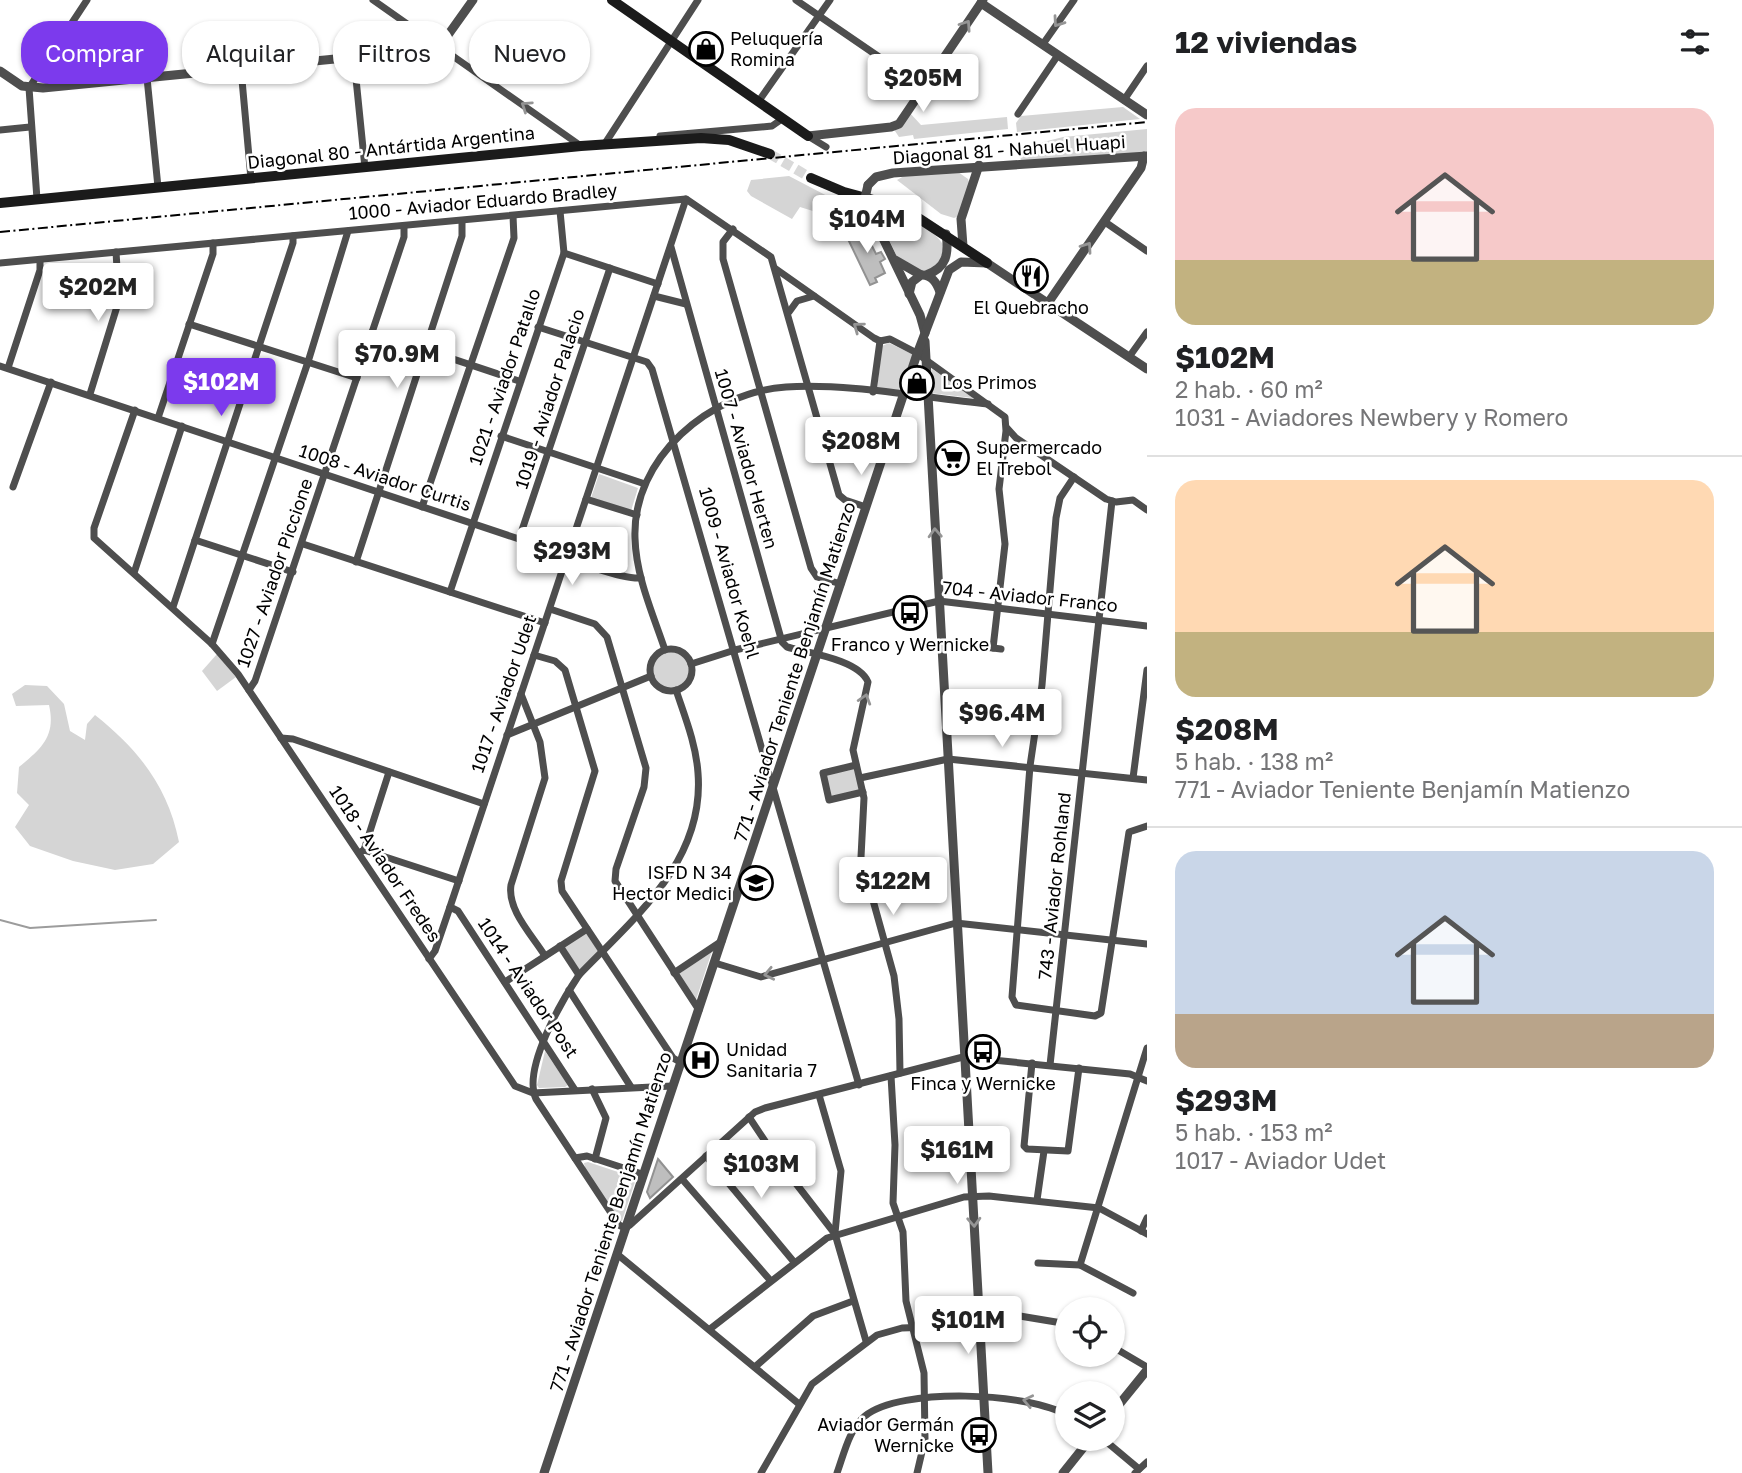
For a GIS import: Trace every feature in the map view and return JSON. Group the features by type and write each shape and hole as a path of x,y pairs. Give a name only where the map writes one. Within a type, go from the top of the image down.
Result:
{"main road":[{"path":"612,0 808,136"},
{"path":"609,145 714,138 748,145 770,154"},
{"name":"Diagonal 80 - Antártida Argentina","path":"0,203 609,145"},
{"path":"811,178 844,192 903,208 987,263"}],"street":[{"path":"37,200 29,88 87,0"},
{"path":"373,0 403,21"},
{"path":"455,24 473,0"},
{"path":"609,145 698,0"},
{"path":"796,0 923,87"},
{"path":"758,102 830,0"},
{"path":"1042,44 1073,0"},
{"path":"808,136 898,124 980,1 1147,115"},
{"path":"1018,114 1058,55"},
{"path":"455,57 581,146"},
{"path":"1124,100 1147,66"},
{"path":"0,71 29,88 76,84"},
{"path":"148,84 158,187"},
{"path":"242,84 251,179"},
{"path":"357,84 365,168"},
{"name":"Diagonal 80 - Antártida Argentina","path":"609,145 703,131 772,126 782,119"},
{"path":"0,130 30,127"},
{"path":"808,136 826,147"},
{"path":"1048,303 1141,168 1146,156"},
{"name":"Diagonal 81 - Nahuel Huapi","path":"909,294 868,207 865,194 868,185 883,174 979,165 1002,167 1146,156"},
{"path":"963,246 961,219 979,165"},
{"path":"957,167 967,172 973,182"},
{"path":"686,199 767,252 776,269 789,312 839,495 845,500 866,507"},
{"name":"1000 - Aviador Eduardo Bradley","path":"0,264 686,199"},
{"name":"1017 - Aviador Udet","path":"429,958 435,951 459,881 686,199"},
{"path":"561,211 564,253 658,284"},
{"path":"422,506 514,238 513,216"},
{"path":"961,219 943,233 948,251 946,260 936,270 912,282 909,294 925,337 989,1473"},
{"path":"356,562 462,236 461,221"},
{"path":"1105,222 1147,251"},
{"name":"1027 - Aviador Piccione","path":"249,690 255,681 303,544 404,237 404,226"},
{"path":"733,229 723,242 722,254 813,573 841,584"},
{"path":"212,643 308,362 348,231"},
{"path":"173,607 293,243 293,236"},
{"path":"158,418 213,254 213,243"},
{"name":"1007 - Aviador Herten","path":"671,247 781,639"},
{"path":"90,394 119,300 116,252"},
{"name":"1021 - Aviador Patallo","path":"450,592 519,380 564,253"},
{"path":"890,254 901,265 936,283 940,292"},
{"path":"4,367 40,270 40,260"},
{"path":"915,306 926,309 936,304 948,270 954,265 961,262 987,263 1147,369"},
{"name":"1019 - Aviador Palacio","path":"519,539 610,268"},
{"path":"776,269 880,341 891,339 917,354 1000,412 1013,435 1074,477 1112,501 1133,500 1147,510"},
{"path":"654,296 686,304"},
{"path":"789,312 797,301 815,296"},
{"name":"771 - Aviador Teniente Benjamín Matienzo","path":"544,1473 642,1174 936,304"},
{"path":"189,324 357,378"},
{"path":"538,327 634,358"},
{"path":"372,332 519,380"},
{"path":"1129,357 1147,332"},
{"path":"873,392 880,341"},
{"name":"1009 - Aviador Koehl","path":"634,358 647,362 652,369 859,1084"},
{"name":"1008 - Aviador Curtis","path":"4,367 630,578 641,578"},
{"path":"13,486 51,382"},
{"path":"665,650 641,578 635,545 637,515 645,484 674,441 698,420 716,409 761,391 809,387 988,404"},
{"name":"1018 - Aviador Fredes","path":"135,410 93,535 212,643 249,690 361,851 515,1086 533,1093 619,1225 625,1228"},
{"path":"993,648 1005,544 999,489 1006,425"},
{"path":"134,573 182,426"},
{"path":"501,436 645,484"},
{"path":"1074,477 1063,492 1058,507 1042,685 1030,766 1012,997 1019,1006 1095,1016 1102,1011 1129,832"},
{"path":"586,499 637,515"},
{"name":"743 - Aviador Rohland","path":"1050,1065 1112,501"},
{"path":"195,540 293,572"},
{"path":"303,544 545,624"},
{"name":"704 - Aviador Franco","path":"691,664 735,650 939,601 1147,626"},
{"path":"550,609 592,622 601,628 607,637 646,768 644,786 616,869 615,881 699,1010"},
{"path":"781,639 787,647 855,666 867,678 867,691 853,742 863,792 862,864 886,942 898,1005 900,1073"},
{"path":"665,650 678,651 691,664 688,682 676,690 659,687 652,676 652,663 665,650"},
{"path":"534,655 562,667 577,706 595,771 561,887 673,1058 680,1062"},
{"path":"1133,778 1147,670"},
{"path":"507,735 652,676"},
{"path":"672,1086 533,1093 544,1040 569,990 579,975 636,917 671,875 687,841 693,817 698,769 676,690"},
{"path":"521,694 535,724 545,766 545,778 510,894 516,910 545,956"},
{"path":"281,738 293,739 484,804"},
{"path":"860,778 948,758 1147,780"},
{"path":"856,765 823,773 829,800 863,792"},
{"path":"389,772 361,851 459,881"},
{"path":"1118,831 1129,832 1147,827"},
{"name":"1014 - Aviador Post","path":"450,907 458,911 575,1090"},
{"path":"715,963 761,977 956,923 1147,944"},
{"path":"505,982 587,929"},
{"path":"674,973 722,941"},
{"path":"560,946 579,975"},
{"path":"569,990 631,1087"},
{"path":"1080,1265 1147,1048"},
{"path":"625,1228 749,1117 765,1108 964,1056 1079,1068 1138,1077 1147,1081"},
{"path":"1032,1063 1025,1147 1044,1151 1068,1152 1079,1068"},
{"path":"891,1076 895,1145 893,1197 904,1237 905,1292 923,1364 925,1439 917,1473"},
{"path":"592,1090 606,1118 596,1159"},
{"path":"820,1095 841,1171 835,1234 866,1341"},
{"path":"749,1117 777,1159 835,1234"},
{"path":"1037,1200 1044,1151"},
{"path":"575,1158 580,1155 642,1174"},
{"path":"706,1156 794,1262"},
{"path":"682,1179 770,1280"},
{"path":"710,1329 770,1280 835,1234 972,1196 1037,1200 1099,1208 1144,1232 1147,1218"},
{"path":"617,1254 799,1404"},
{"path":"1038,1263 1080,1265 1133,1293"},
{"path":"755,1366 813,1316 853,1301"},
{"path":"761,1473 812,1384 866,1341 894,1330 979,1314 1014,1315 1055,1322"},
{"path":"1125,1355 1147,1369 1125,1397"},
{"path":"837,1473 853,1430 864,1416 892,1403 986,1396 1040,1403 1055,1410"},
{"path":"1063,1473 1081,1451"},
{"path":"1116,1451 1137,1471 1147,1462"}],"shaded area":[{"path":"1123,107 1140,119 1017,132 1016,123 1021,116"},
{"path":"909,112 921,125 1007,117 1008,129 914,139 913,135 899,137 893,128"},
{"path":"1147,129 1147,152 1021,164 1020,148 1063,137"},
{"path":"958,172 968,179 970,185 959,216 954,218 941,214 897,180 904,176"},
{"path":"789,176 831,198 859,206 867,221 858,225 800,207 792,219 751,196 747,191 751,180"},
{"path":"874,207 904,217 935,236 945,251 936,267 921,272 898,259"},
{"path":"889,343 913,357 899,391 877,390 882,346"},
{"path":"932,369 972,396 972,398 930,393"},
{"path":"599,474 638,488 631,511 591,498"},
{"path":"671,652 684,657 689,670 684,683 671,688 658,683 653,670 658,657"},
{"path":"217,654 236,677 217,691 202,671"},
{"path":"25,685 47,686 64,704 70,731 85,740 87,724 95,715 125,742 149,771 167,804 179,842 153,864 115,870 73,861 30,846 15,827 29,805 17,793 19,767 45,740 49,733 51,716 49,705 16,706 12,694"},
{"path":"856,765 863,792 829,800 823,773"},
{"path":"585,932 599,952 579,973 562,947"},
{"path":"713,948 696,1000 678,975"},
{"path":"545,1051 568,1085 565,1087 539,1088 537,1085"},
{"path":"584,1163 633,1177 635,1182 622,1221 619,1221 585,1168"}],"building":[{"path":"869,227 872,234 867,236 876,254 881,252 885,259 880,262 885,273 875,278 877,282 870,285 847,237"},
{"path":"658,1159 673,1177 650,1198 647,1192"}],"waterway":[{"path":"0,920 30,928 156,920"}],"tunnel":[{"path":"770,154 811,178"}],"railway":[{"path":"0,232 1147,122"}],"place":[{"name":"Peluquería Romina","path":"706,49"},
{"name":"El Quebracho","path":"1031,276"},
{"name":"Los Primos","path":"917,383"},
{"name":"Supermercado El Trebol","path":"952,458"},
{"name":"Franco y Wernicke","path":"910,613"},
{"name":"ISFD N 34 Hector Medici","path":"756,883"},
{"name":"Finca y Wernicke","path":"983,1052"},
{"name":"Unidad Sanitaria 7","path":"701,1060"},
{"name":"Aviador Germán Wernicke","path":"979,1435"}]}
